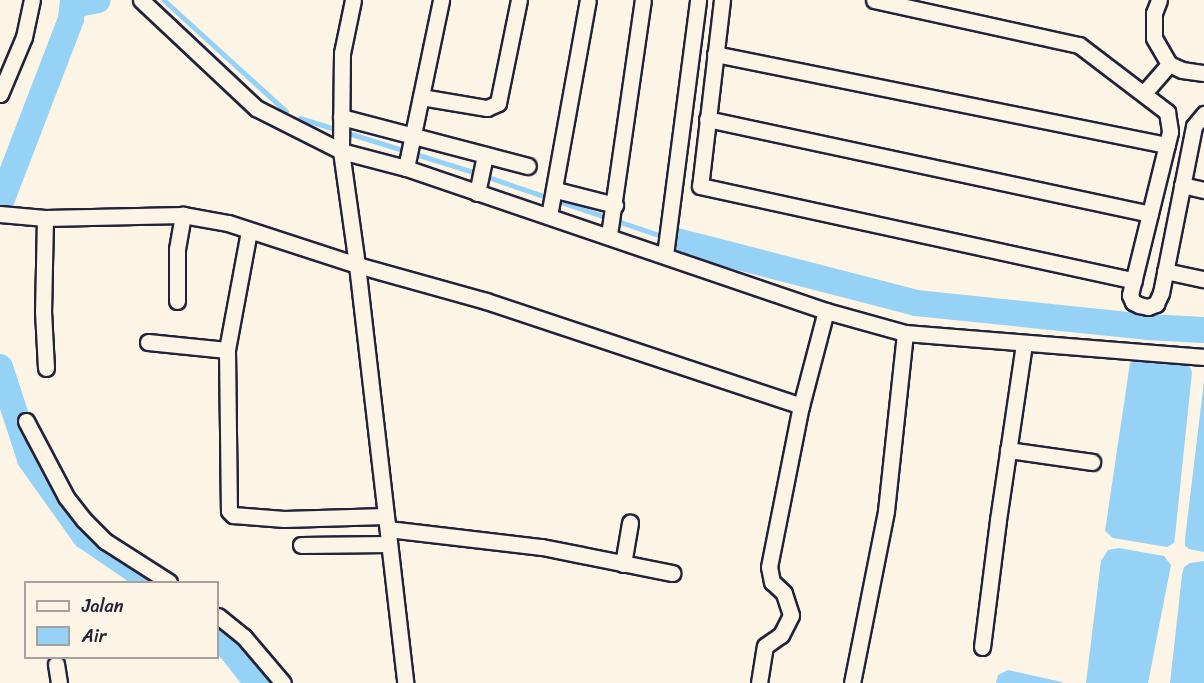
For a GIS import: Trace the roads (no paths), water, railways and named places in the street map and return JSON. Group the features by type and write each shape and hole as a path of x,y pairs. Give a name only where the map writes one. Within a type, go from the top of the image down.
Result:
{"street":[{"path":"0,94 24,36 32,0"},
{"path":"141,0 256,108 341,145 410,151 481,173 528,166"},
{"path":"352,0 342,53 341,145 405,683"},
{"path":"410,151 441,0"},
{"path":"421,98 487,108 498,103 519,0"},
{"path":"553,201 588,0"},
{"path":"612,220 643,0"},
{"path":"666,245 698,0"},
{"path":"722,0 700,186 1134,281"},
{"path":"874,0 1079,45 1167,112 1170,120 1167,145 1130,295 1133,302 1148,307 1156,304 1159,299 1194,126 1204,114"},
{"path":"1160,0 1154,14 1154,38 1168,64 1182,70 1204,73"},
{"path":"715,54 1167,145"},
{"path":"1144,93 1168,64"},
{"path":"707,118 1150,214"},
{"path":"341,120 410,151 481,173 553,201 612,220 666,245 826,311 905,333 1204,357"},
{"path":"1182,185 1204,190"},
{"path":"553,201 612,220"},
{"path":"6,215 45,218 183,215 228,223 357,265 486,301 801,406"},
{"path":"177,300 177,249 183,215"},
{"path":"45,218 43,311 46,368"},
{"path":"249,231 227,350 228,505 230,513 542,547 672,573"},
{"path":"1165,271 1204,279"},
{"path":"759,683 765,646 781,635 791,615 784,593 772,582 769,567 801,406 826,311"},
{"path":"852,683 885,511 905,333"},
{"path":"147,342 227,350"},
{"path":"982,647 1024,344"},
{"path":"26,421 66,497 84,520 105,541 167,581"},
{"path":"1008,450 1092,462"},
{"path":"623,564 630,523"},
{"path":"301,545 388,530"},
{"path":"219,617 244,637 282,683"},
{"path":"56,664 59,683"}],"water":[{"path":"1137,360 1188,363 1192,372 1174,543 1167,547 1113,538 1105,531 1130,363"},
{"path":"1204,381 1204,552 1189,549 1185,546 1185,539"},
{"path":"1119,548 1164,556 1171,565 1148,683 1086,683 1101,561 1108,550"},
{"path":"1204,561 1204,683 1170,683 1184,567 1190,563"},
{"path":"1008,670 1063,683 996,683 998,675"}],"waterway":[{"path":"0,204 71,19 73,0"},
{"path":"73,5 98,0"},
{"path":"164,0 286,111"},
{"path":"300,118 467,170 677,241"},
{"path":"677,241 916,303 1147,327 1204,330"},
{"path":"0,367 30,459 85,536 151,581"},
{"path":"219,634 257,683"}]}
